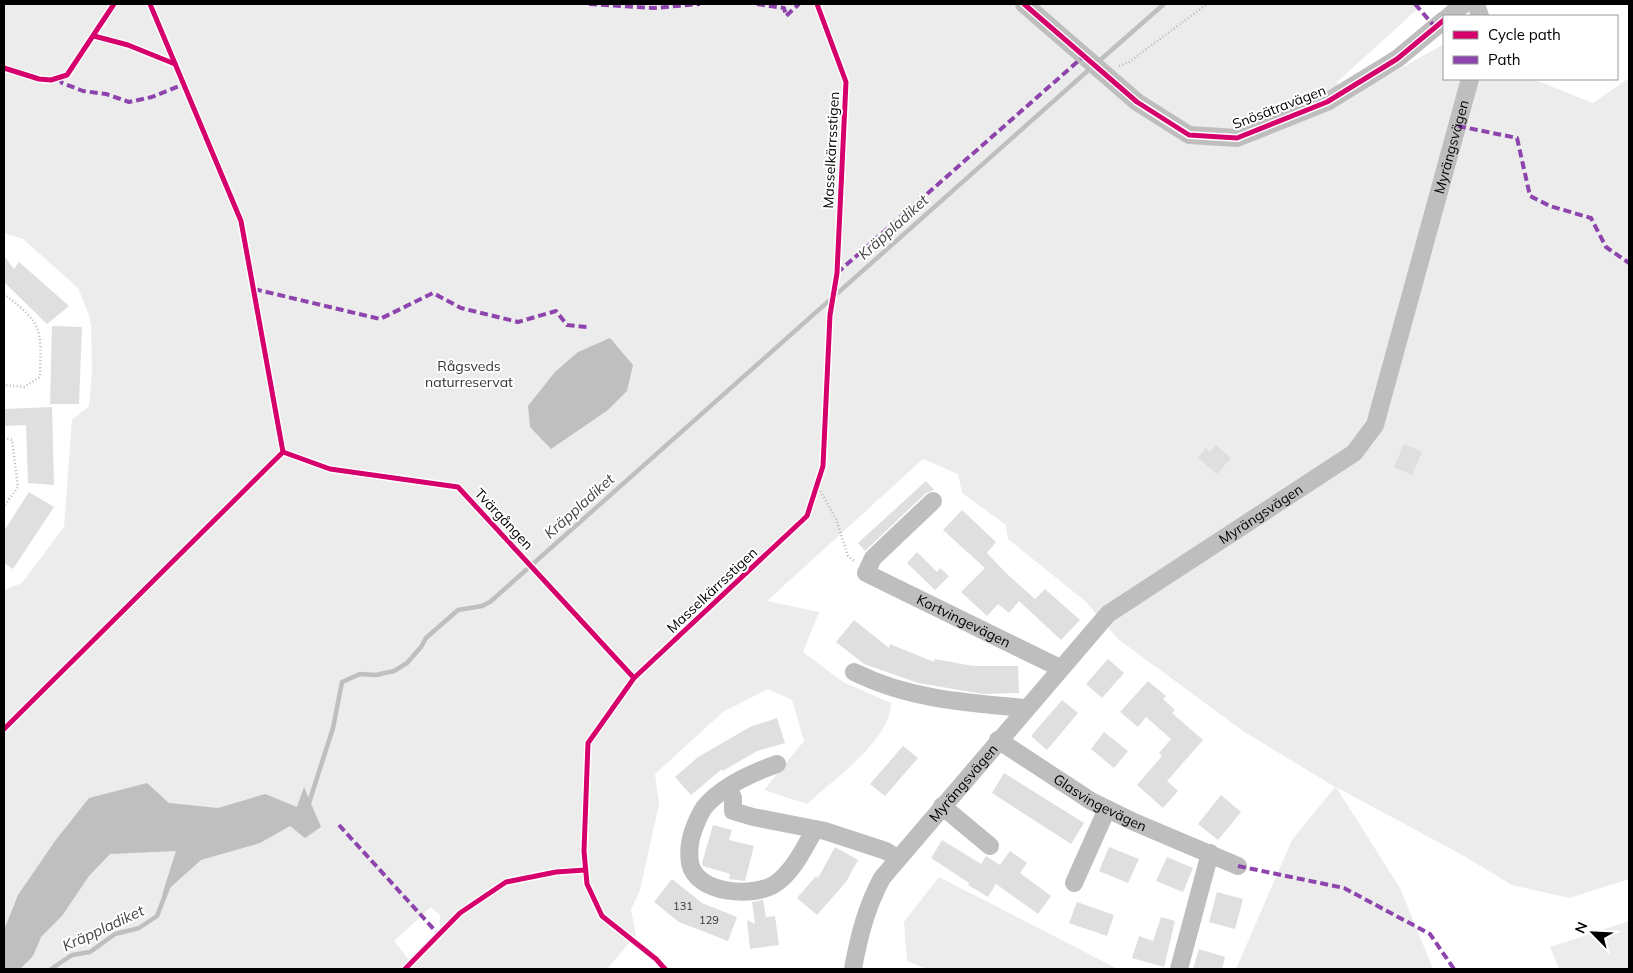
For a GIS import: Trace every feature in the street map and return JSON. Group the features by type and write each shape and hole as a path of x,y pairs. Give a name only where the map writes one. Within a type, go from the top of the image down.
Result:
{"street":[{"name":"Snösätravägen","path":"1024,4 1137,102 1189,135 1237,138 1327,102 1397,58 1443,21"},
{"path":"1450,15 1464,4"},
{"name":"Myrängsvägen","path":"853,969 859,933 868,904 882,878 998,740 1108,614 1354,453 1375,424 1470,80"},
{"path":"866,573 873,558 933,501"},
{"name":"Kortvingevägen","path":"866,573 1060,668"},
{"path":"854,672 880,685 948,701 1026,708"},
{"name":"Glasvingevägen","path":"998,740 1042,770 1107,809 1238,866"},
{"path":"777,764 748,774 707,803 690,840 690,865 699,876 713,886 743,893 760,892 776,883 803,850 815,829"},
{"path":"728,788 733,798 733,811 753,817 815,829 886,851 897,858"},
{"path":"942,806 990,846"},
{"path":"1074,883 1107,809"},
{"path":"1179,969 1210,853"}],"path":[{"path":"1103,72 1130,62 1206,4"},
{"path":"4,294 34,319 41,337 40,377 24,387 4,385"},
{"path":"4,438 12,440 18,486 4,506"},
{"path":"815,493 820,475"},
{"path":"817,485 836,519 848,556 866,573"}],"green space":[{"name":"Rågsveds naturreservat","path":"4,4 1423,4 1337,82 1350,97 1443,45 1443,80 1536,80 1593,103 1629,78 1629,879 1569,898 1512,885 1464,856 1336,787 1400,888 1433,969 1236,969 1292,840 1335,787 1243,731 1118,639 1085,601 1008,539 1006,525 962,493 958,474 923,459 767,601 819,612 803,652 843,682 891,703 888,717 881,731 859,758 807,804 764,790 804,741 792,700 768,689 723,712 655,774 659,804 640,890 631,910 636,935 607,969 4,969 4,590 22,583 64,527 72,420 89,406 92,371 91,326 89,315 78,288 23,239 4,233","holes":["431,907 440,915 440,936 420,958 409,960 394,941"]},
{"path":"939,877 1118,969 927,969 907,961 904,922"},
{"path":"1629,921 1629,969 1559,969 1550,947"}],"shaded area":[{"path":"610,338 633,365 627,391 608,410 551,449 530,427 528,406 555,372 578,352"},
{"path":"147,783 169,803 218,808 265,794 297,807 304,787 321,827 305,838 290,826 260,843 201,860 162,895 176,851 110,854 89,876 62,916 41,937 33,956 20,969 4,969 4,930 18,895 55,841 89,798"}],"building":[{"path":"4,256 14,269 19,262 69,306 47,324 4,282"},
{"path":"52,326 82,327 79,404 50,404"},
{"path":"52,407 54,485 28,483 26,425 4,426 4,409"},
{"path":"1404,444 1422,452 1412,475 1394,467"},
{"path":"1216,445 1231,458 1217,474 1198,458 1206,448 1210,452"},
{"path":"926,481 934,490 926,493 865,551 858,543"},
{"path":"29,492 54,507 13,569 4,563 4,531"},
{"path":"962,510 996,542 987,553 1007,574 1035,599 1045,589 1080,620 1061,640 1019,601 1009,613 998,604 987,616 961,592 985,568 943,530"},
{"path":"917,552 937,572 940,568 949,576 935,590 907,563"},
{"path":"854,620 889,648 890,644 934,662 935,659 973,666 1018,666 1019,693 983,694 918,683 864,664 836,642"},
{"path":"1108,659 1124,673 1102,698 1086,684"},
{"path":"1148,681 1166,696 1163,699 1175,710 1172,713 1203,740 1167,781 1178,791 1163,808 1137,785 1162,756 1159,753 1171,739 1146,717 1138,727 1120,712"},
{"path":"1062,700 1078,713 1047,750 1031,736"},
{"path":"777,718 785,743 757,751 723,771 722,769 691,795 675,777 698,757 750,727"},
{"path":"1104,732 1128,751 1114,768 1091,749"},
{"path":"903,746 918,758 885,796 870,784"},
{"path":"1004,773 1084,823 1071,844 992,793"},
{"path":"1221,795 1241,812 1218,840 1198,824"},
{"path":"713,825 732,830 729,840 754,846 745,881 729,879 730,874 703,866 702,863"},
{"path":"942,840 981,864 986,856 1000,865 1010,851 1027,863 1020,873 1051,896 1038,914 996,884 988,897 931,858"},
{"path":"835,847 858,860 846,882 817,915 797,898 816,876 818,878"},
{"path":"1109,847 1139,859 1128,883 1099,871"},
{"path":"1167,857 1193,868 1183,892 1156,881"},
{"path":"672,879 702,903 737,917 728,941 679,922 654,902"},
{"path":"1217,892 1243,899 1235,929 1209,922"},
{"path":"763,900 766,917 775,916 779,945 750,949 747,920 755,924 752,902"},
{"path":"1077,902 1114,915 1107,936 1069,923"},
{"path":"1161,917 1175,921 1164,967 1132,958 1139,936 1153,941"},
{"path":"1199,949 1225,957 1222,969 1193,969"}],"waterway":[{"name":"Kräppladiket","path":"1098,62 1164,4"},
{"name":"Kräppladiket","path":"308,806 333,728 342,682 360,674 376,675 394,671 407,663 426,638 458,610 482,606 490,602 1092,67"},
{"name":"Kräppladiket","path":"51,969 72,955 90,952 115,934 139,928 157,916 169,885"}],"marked path":[{"path":"589,4 654,8 700,4"},
{"path":"757,4 784,8 786,16 799,4"},
{"path":"1415,4 1435,27"},
{"path":"837,273 1084,56"},
{"path":"59,77 62,83 83,91 106,94 129,102 152,97 184,84"},
{"path":"1458,126 1517,138 1530,196 1550,206 1591,218 1606,247 1629,263"},
{"path":"254,289 380,319 433,293 461,308 518,322 556,311 567,325 587,327"},
{"path":"339,825 440,936"},
{"path":"1238,866 1344,888 1430,934 1454,969"}],"cycle path":[{"path":"4,68 39,79 51,80 67,75 114,4"},
{"path":"4,729 283,452 241,221 150,4"},
{"name":"Masselkärrsstigen","path":"665,969 656,959 602,916 587,884 584,851 588,743 634,678 807,516 823,466 830,315 837,273 846,82 817,4"},
{"path":"1024,4 1137,102 1189,135 1237,138 1327,102 1397,59 1443,21"},
{"path":"94,36 128,45 175,64"},
{"name":"Tvärgången","path":"283,452 330,469 458,487 634,678"},
{"path":"405,969 460,913 506,882 556,872 585,870"}]}
